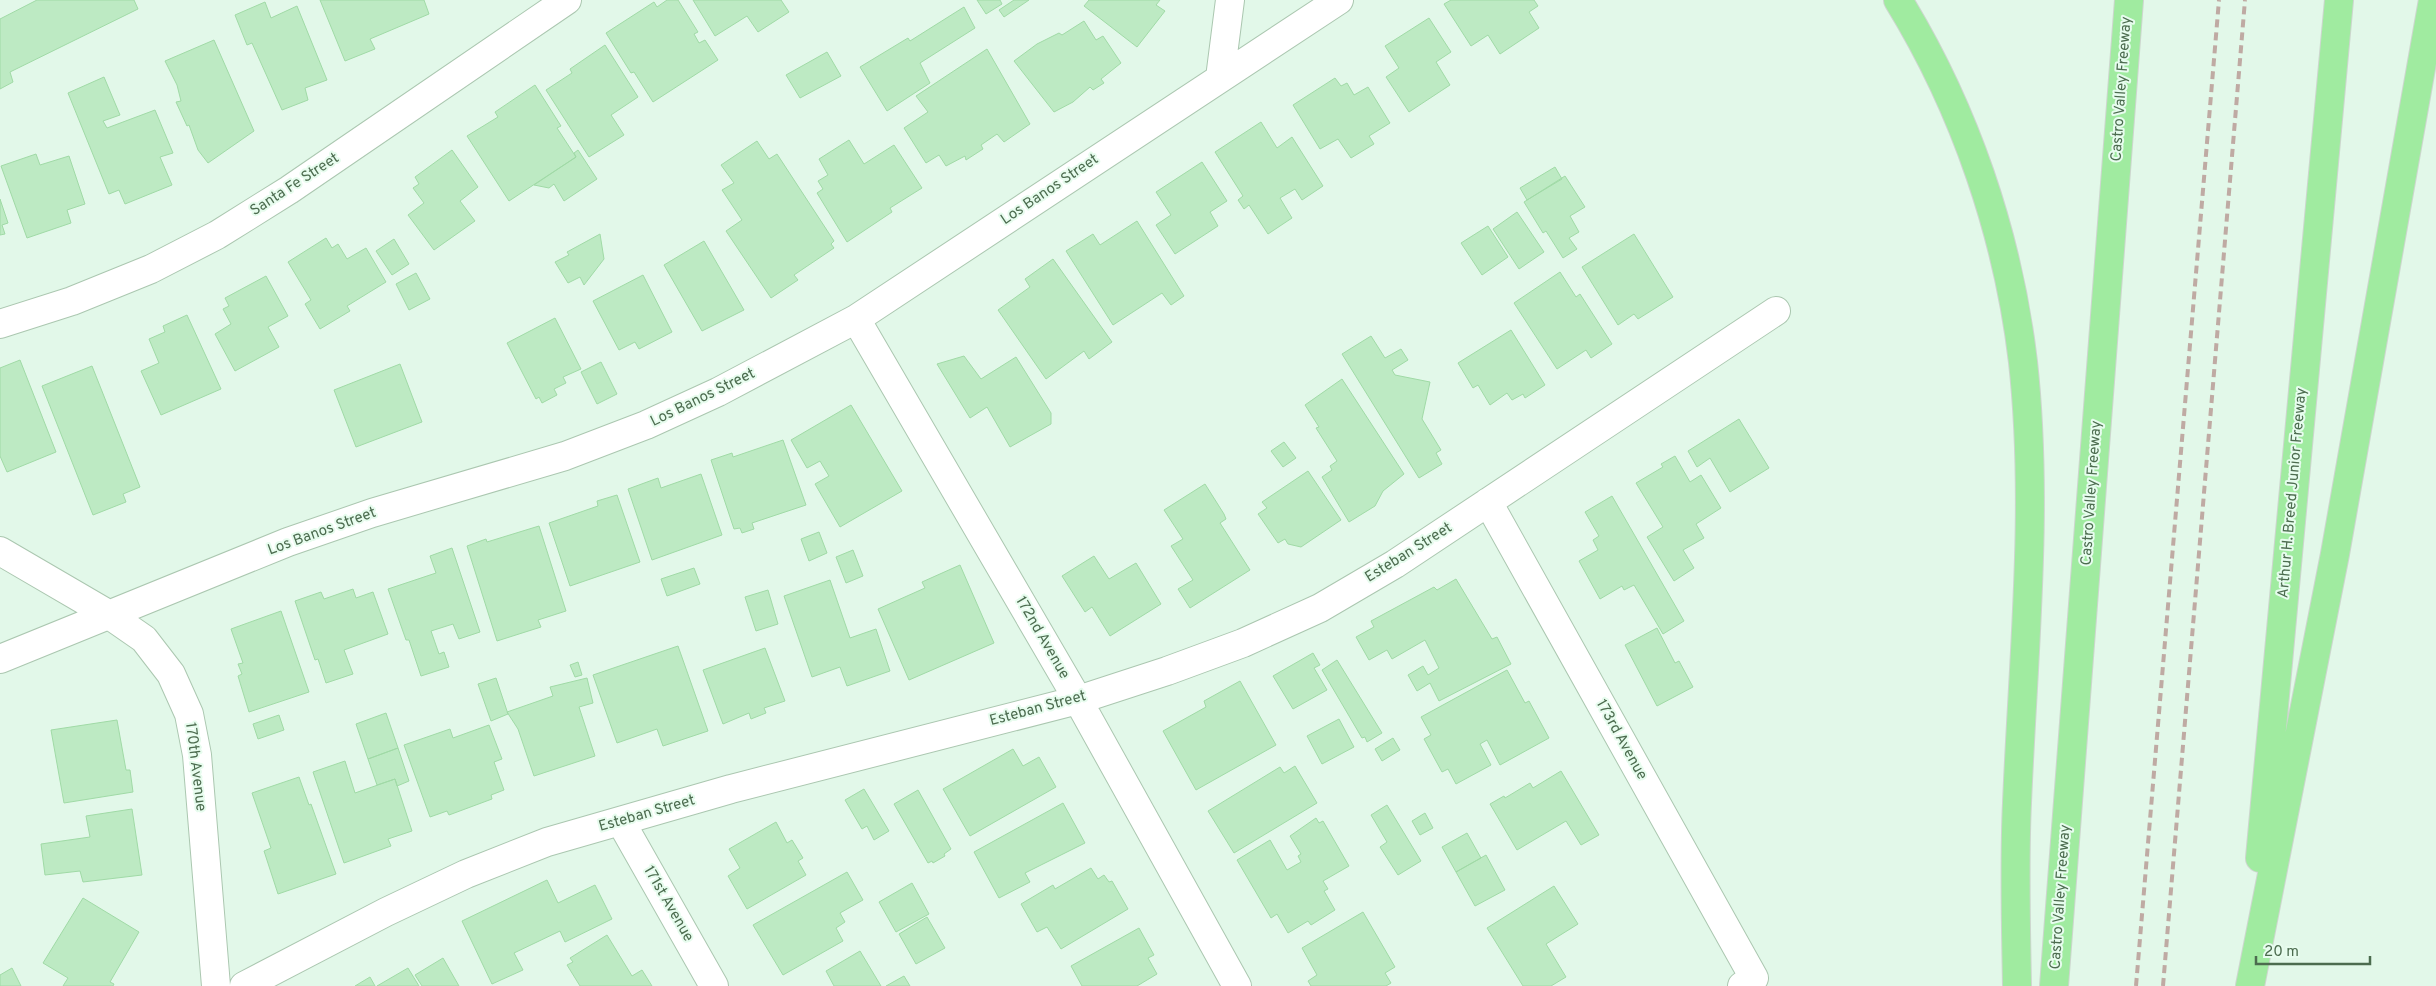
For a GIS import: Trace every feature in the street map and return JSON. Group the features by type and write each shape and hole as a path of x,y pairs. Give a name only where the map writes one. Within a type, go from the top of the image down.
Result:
{"highway":[{"path":"1898,0 1944,84 1976,162 1999,242 2022,361 2026,403 2029,486 2027,596 2016,807 2017,986"},
{"name":"Castro Valley Freeway","path":"2054,986 2129,0"},
{"name":"Arthur H. Breed Junior Freeway","path":"2249,986 2339,0"},
{"path":"2249,986 2335,554 2434,0"},
{"path":"2417,89 2436,5"}],"street":[{"name":"Santa Fe Street","path":"0,324 72,301 151,269 217,234 289,190 566,0"},
{"path":"1220,78 1230,0"},
{"name":"Los Banos Street","path":"0,659 288,542 372,513 565,456 646,425 718,392 856,319 1339,0"},
{"name":"Esteban Street","path":"244,986 386,912 466,874 547,842 731,789 1078,700 1167,671 1243,643 1320,608 1395,564 1776,311"},
{"name":"172nd Avenue","path":"856,319 1078,700 1237,986"},
{"name":"173rd Avenue","path":"1488,502 1748,982"},
{"name":"170th Avenue","path":"0,551 108,614 144,640 170,674 189,714 197,755 216,986"},
{"name":"171st Avenue","path":"621,822 714,986"}],"building":[{"path":"37,0 134,0 138,9 10,72 13,82 0,89 0,19"},
{"path":"320,0 424,0 429,14 370,39 375,49 345,61"},
{"path":"667,0 678,0 698,32 694,34 699,43 705,40 718,60 653,102 634,72 631,73 606,33 654,2 657,7"},
{"path":"693,0 781,0 789,12 758,32 747,16 715,36"},
{"path":"977,0 1000,0 1002,4 986,14"},
{"path":"1014,0 1029,0 1004,17 999,10"},
{"path":"1089,0 1160,0 1156,5 1165,11 1137,47 1084,6"},
{"path":"1451,0 1534,0 1538,6 1529,12 1539,28 1500,54 1488,35 1471,46 1444,4"},
{"path":"265,2 271,18 297,6 327,80 305,88 308,100 282,110 252,43 247,45 235,15"},
{"path":"964,7 975,28 920,63 930,83 887,111 860,67 908,38 910,41"},
{"path":"1429,18 1451,52 1436,62 1450,85 1409,112 1386,77 1399,68 1385,46"},
{"path":"1084,21 1096,40 1103,36 1121,63 1101,79 1104,83 1093,90 1090,87 1073,102 1054,112 1014,61 1037,44 1059,33 1062,35"},
{"path":"214,40 254,131 208,163 198,150 189,125 187,126 176,102 181,101 177,85 165,61"},
{"path":"605,45 638,97 611,115 624,135 589,157 546,90 572,73 570,69"},
{"path":"987,49 1030,124 1004,142 997,134 981,145 983,149 966,160 965,156 946,166 939,155 926,163 904,128 928,112 916,96"},
{"path":"827,52 841,76 800,98 786,75"},
{"path":"104,77 120,115 103,121 107,128 155,110 173,153 160,157 172,185 125,204 119,190 109,194 68,93"},
{"path":"1335,78 1341,86 1347,83 1354,95 1368,87 1390,123 1369,136 1374,144 1351,158 1338,139 1320,149 1293,105"},
{"path":"535,85 561,126 557,128 576,157 509,201 467,136 498,117 495,112"},
{"path":"1261,122 1277,148 1292,137 1323,186 1302,200 1295,189 1280,198 1292,218 1268,234 1249,205 1244,209 1238,200 1243,196 1215,152"},
{"path":"849,140 864,164 894,145 922,188 890,208 892,212 847,242 817,193 823,189 818,181 828,175 819,159"},
{"path":"757,141 769,159 777,154 834,241 831,244 834,248 794,275 798,280 771,298 726,231 742,220 722,190 734,183 721,165"},
{"path":"452,150 478,187 460,201 475,221 434,250 408,215 424,203 413,188 419,184 415,177"},
{"path":"578,150 597,179 564,201 554,184 549,188 534,185 576,157 574,153"},
{"path":"36,154 40,165 69,156 85,204 67,210 71,223 27,238 1,166"},
{"path":"1202,162 1227,201 1210,212 1218,226 1175,254 1156,225 1171,215 1156,192"},
{"path":"1555,167 1562,179 1527,200 1520,188"},
{"path":"1565,176 1585,207 1570,216 1579,232 1569,238 1577,249 1563,258 1546,231 1543,233 1524,202"},
{"path":"0,199 8,223 2,225 5,234 0,235"},
{"path":"1517,212 1544,252 1519,269 1493,229"},
{"path":"1137,221 1184,296 1171,305 1162,293 1113,325 1066,251 1093,234 1100,245"},
{"path":"1488,226 1508,257 1482,275 1461,243"},
{"path":"600,234 604,259 584,285 580,277 568,283 555,262 569,255 567,252"},
{"path":"1634,234 1673,297 1638,319 1634,314 1618,325 1582,267"},
{"path":"326,238 332,248 338,244 347,259 366,248 386,282 347,306 350,311 320,329 305,304 311,300 288,262"},
{"path":"394,239 409,264 392,275 376,251"},
{"path":"704,241 744,310 702,331 664,265"},
{"path":"1053,259 1112,342 1089,359 1084,351 1046,379 998,310 1030,287 1025,279"},
{"path":"1560,272 1576,297 1580,294 1612,344 1591,358 1586,350 1557,369 1514,303"},
{"path":"416,273 430,299 409,310 396,284"},
{"path":"643,275 672,332 639,349 635,342 619,350 593,301"},
{"path":"266,276 288,316 268,327 279,347 235,371 215,334 231,324 223,309 229,306 225,298"},
{"path":"187,315 221,389 161,415 141,371 159,363 149,339 165,332 163,326"},
{"path":"555,318 581,369 563,377 566,383 554,389 557,395 542,403 539,397 536,399 507,343"},
{"path":"1511,330 1545,385 1525,398 1523,394 1512,400 1507,393 1490,405 1478,385 1473,388 1458,363"},
{"path":"1371,336 1385,358 1401,349 1408,360 1392,370 1395,375 1430,382 1422,419 1441,450 1436,453 1442,464 1419,478 1342,354"},
{"path":"964,356 981,379 1016,357 1051,413 1051,424 1010,447 987,407 970,418 937,364"},
{"path":"20,360 56,452 7,472 0,456 0,368"},
{"path":"601,362 617,394 597,404 581,372"},
{"path":"400,364 422,422 356,447 334,390"},
{"path":"92,366 140,487 123,494 126,502 93,515 42,386"},
{"path":"1342,379 1404,474 1383,491 1375,506 1349,522 1322,477 1332,470 1330,466 1337,461 1316,428 1319,427 1305,405"},
{"path":"851,405 902,491 840,527 815,484 829,476 820,461 807,468 791,440"},
{"path":"1739,419 1769,468 1730,492 1710,458 1697,467 1688,451"},
{"path":"783,440 806,505 752,523 754,529 742,533 740,528 734,529 711,460 732,453 733,457"},
{"path":"1284,442 1296,458 1283,467 1271,451"},
{"path":"1675,456 1690,482 1701,475 1721,508 1696,524 1704,538 1683,550 1694,568 1674,581 1647,537 1663,527 1636,483 1663,467 1661,464"},
{"path":"1308,471 1341,520 1301,547 1288,544 1285,539 1278,543 1258,514 1267,508 1262,502"},
{"path":"701,474 722,535 652,560 628,489 658,478 661,488"},
{"path":"1205,484 1226,519 1220,523 1250,570 1190,608 1178,589 1193,580 1171,546 1183,539 1164,510"},
{"path":"617,495 640,562 570,586 549,523 598,506 597,501"},
{"path":"1612,496 1684,621 1663,634 1634,585 1624,590 1622,586 1600,599 1579,561 1598,550 1593,540 1599,536 1585,512"},
{"path":"539,526 566,611 538,620 541,627 497,641 467,546 486,539 487,542"},
{"path":"819,532 827,553 809,561 801,539"},
{"path":"452,548 480,632 459,639 453,624 431,631 439,654 444,652 449,667 421,676 409,640 406,640 388,589 436,573 430,556"},
{"path":"853,550 863,576 846,583 836,557"},
{"path":"1094,556 1109,579 1136,563 1161,604 1110,636 1092,607 1085,612 1062,576"},
{"path":"960,565 994,643 909,680 878,609 925,588 922,582"},
{"path":"694,568 700,584 667,596 661,579"},
{"path":"1456,579 1492,639 1497,637 1511,664 1439,701 1430,683 1417,691 1408,675 1423,666 1428,675 1439,668 1425,640 1392,659 1387,650 1369,660 1356,637 1374,627 1371,621 1434,587 1437,590"},
{"path":"830,580 850,638 876,629 890,671 847,686 840,667 812,677 784,596"},
{"path":"353,589 356,598 373,592 388,634 344,650 353,674 326,683 318,659 315,660 295,601 321,592 324,599"},
{"path":"768,590 778,624 756,631 745,597"},
{"path":"281,611 309,692 249,712 238,676 242,674 238,664 243,663 231,629"},
{"path":"1657,628 1675,663 1679,661 1693,687 1657,706 1625,645"},
{"path":"678,646 708,731 663,746 657,729 617,743 593,675"},
{"path":"765,648 785,701 764,708 766,713 751,719 749,713 723,724 703,670"},
{"path":"1313,653 1320,665 1314,668 1327,690 1293,709 1273,676"},
{"path":"1337,660 1382,733 1367,742 1365,737 1362,738 1322,670"},
{"path":"578,662 582,675 575,677 570,665"},
{"path":"1507,670 1525,703 1529,701 1549,738 1500,765 1487,740 1480,744 1491,765 1456,784 1448,769 1442,772 1424,739 1431,735 1421,717"},
{"path":"496,678 508,714 491,721 478,684"},
{"path":"587,678 593,703 579,707 595,756 534,776 518,729 507,712 553,696 550,687"},
{"path":"1240,681 1276,745 1196,790 1163,731 1206,707 1204,701"},
{"path":"386,713 398,748 368,759 356,724"},
{"path":"279,715 284,730 258,739 253,724"},
{"path":"1339,719 1354,747 1322,764 1307,736"},
{"path":"117,720 126,770 130,770 133,792 64,803 51,730"},
{"path":"489,725 502,759 494,762 504,790 491,795 492,799 449,815 447,811 430,817 404,745 450,729 453,738"},
{"path":"1393,738 1400,750 1382,761 1375,749"},
{"path":"398,748 409,781 397,786 395,779 377,785 368,759"},
{"path":"1013,749 1023,766 1039,757 1056,787 970,836 943,789"},
{"path":"345,761 355,793 395,779 412,831 388,839 391,846 344,863 313,772"},
{"path":"1295,766 1317,803 1234,853 1208,811 1280,767 1284,773"},
{"path":"1561,771 1599,835 1581,845 1566,821 1517,850 1490,804 1504,796 1505,798 1530,783 1533,788"},
{"path":"299,777 309,805 311,804 336,874 278,894 264,851 271,848 252,793"},
{"path":"864,789 889,831 874,840 867,826 862,829 845,800"},
{"path":"918,790 951,849 944,854 945,856 933,863 932,861 928,863 894,804"},
{"path":"1063,803 1085,843 1025,873 1030,882 999,898 974,852"},
{"path":"1387,805 1421,861 1398,875 1380,847 1387,842 1371,815"},
{"path":"132,809 142,875 83,882 80,871 45,875 41,844 90,837 86,816"},
{"path":"1425,813 1433,828 1420,835 1412,821"},
{"path":"1316,818 1319,823 1323,821 1349,866 1323,881 1328,889 1324,891 1335,910 1311,925 1308,921 1288,933 1277,914 1271,918 1237,860 1270,840 1287,870 1301,862 1298,856 1301,854 1290,836"},
{"path":"776,822 787,843 792,840 803,858 798,861 806,875 747,909 728,876 740,868 729,849"},
{"path":"1467,833 1481,858 1456,872 1442,847"},
{"path":"1486,855 1505,890 1475,906 1456,872"},
{"path":"1091,868 1098,879 1104,875 1109,882 1112,881 1128,909 1061,949 1047,927 1037,932 1021,904 1053,885 1055,889"},
{"path":"847,872 863,900 840,913 845,922 836,928 843,941 783,975 753,925"},
{"path":"547,880 558,903 595,885 612,919 565,942 560,931 514,953 523,970 492,984 462,921"},
{"path":"912,883 929,914 896,932 879,902"},
{"path":"1554,886 1578,924 1546,944 1566,977 1551,986 1523,986 1487,928"},
{"path":"83,898 139,932 110,982 114,984 113,986 63,986 68,978 43,963"},
{"path":"1363,912 1395,967 1385,973 1391,983 1386,986 1311,986 1308,981 1317,975 1302,948"},
{"path":"927,917 945,948 916,964 899,934"},
{"path":"1139,928 1154,955 1148,958 1157,974 1137,986 1082,986 1071,966"},
{"path":"607,935 632,976 642,970 652,986 580,986 567,965 573,962 570,958"},
{"path":"860,951 881,986 834,986 826,971"},
{"path":"443,958 459,986 422,986 415,975"},
{"path":"12,968 21,986 0,986 0,975"},
{"path":"408,968 419,986 377,986"},
{"path":"904,976 910,986 886,986"},
{"path":"370,977 375,986 355,986"}],"railway":[{"path":"2136,986 2219,0"},
{"path":"2163,986 2245,0"}]}
